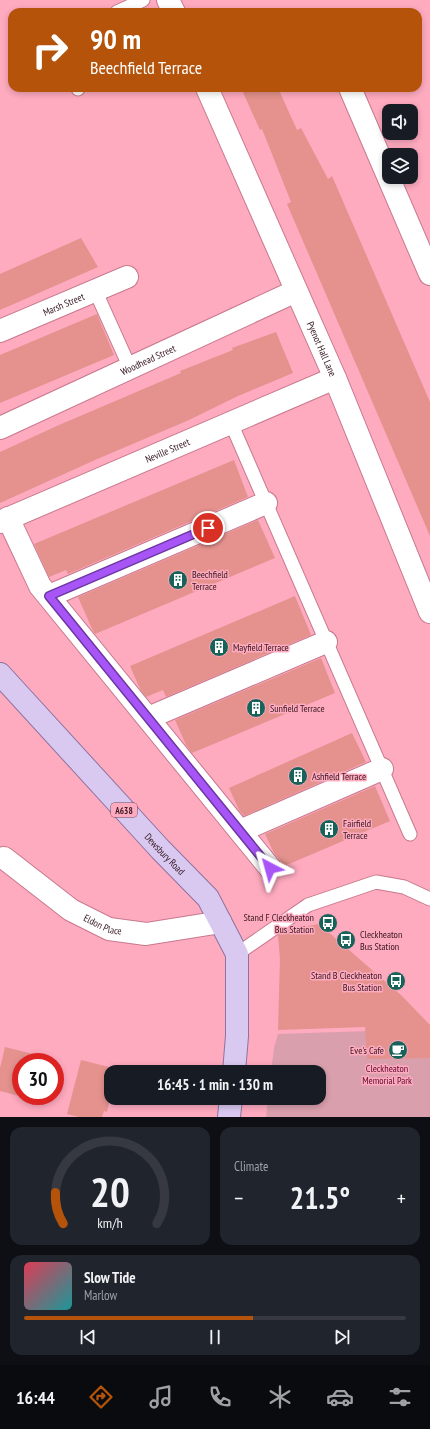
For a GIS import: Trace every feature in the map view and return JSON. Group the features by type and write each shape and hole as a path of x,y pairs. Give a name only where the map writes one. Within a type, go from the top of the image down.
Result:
{"main road":[{"name":"Dewsbury Road","path":"0,674 160,849 208,898 237,954 237,1036 235,1065"},
{"path":"229,1117 230,1105"}],"street":[{"name":"Pyenot Hall Lane","path":"209,92 335,378 430,612"},
{"path":"352,92 430,274"},
{"name":"Marsh Street","path":"0,331 127,277"},
{"name":"Woodhead Street","path":"0,428 296,291"},
{"name":"Neville Street","path":"4,520 335,378"},
{"path":"49,596 266,503"},
{"path":"4,520 40,586 270,868"},
{"path":"148,718 326,642"},
{"path":"240,831 382,769"},
{"name":"Eldon Place","path":"4,858 71,910 109,929 146,934 215,924 220,921"}],"lane":[{"path":"125,8 142,0"},
{"path":"95,290 130,368"},
{"path":"231,423 410,834"},
{"path":"237,954 308,905 376,882 404,887 430,899"}],"green space":[{"name":"Cleckheaton Memorial Park","path":"430,1029 430,1117 266,1117 267,1105 326,1105 326,1065 272,1065 274,1048 278,1034"}],"building":[{"path":"243,92 280,92 297,130 301,128 328,179 332,176 430,402 430,536 287,204 291,202 262,129 260,130"},
{"path":"81,238 98,267 0,310 0,274"},
{"path":"97,314 114,355 0,403 0,355"},
{"path":"276,332 293,373 238,396 189,420 0,503 0,452 181,373 180,371 233,350 232,348"},
{"path":"234,460 248,497 68,574 66,570 49,577 34,544"},
{"name":"Beechfield Terrace","path":"258,520 275,558 95,634 78,597"},
{"name":"Mayfield Terrace","path":"295,596 311,635 166,697 163,690 146,697 140,689 130,666"},
{"name":"Sunfield Terrace","path":"321,658 335,693 192,753 186,745 175,720"},
{"name":"Ashfield Terrace","path":"352,733 366,762 244,816 239,810 229,788"},
{"name":"Fairfield Terrace","path":"375,786 390,821 282,867 280,860 274,853 265,834"},
{"path":"319,924 402,996 430,1025 430,1058 367,1059 365,1027 278,1030 280,959 278,935 286,930"},
{"path":"5,1047 29,1053 12,1053 12,1094 0,1091 0,1068"},
{"path":"81,1060 104,1066 104,1105 109,1105 107,1112 104,1111 102,1117 79,1117 67,1114"}],"place":[{"name":"Beechfield Terrace","path":"178,580"},
{"name":"Mayfield Terrace","path":"219,647"},
{"name":"Sunfield Terrace","path":"256,708"},
{"name":"Ashfield Terrace","path":"298,776"},
{"name":"Fairfield Terrace","path":"329,829"},
{"name":"Stand F Cleckheaton Bus Station","path":"328,923"},
{"name":"Cleckheaton Bus Station","path":"346,940"},
{"name":"Stand B Cleckheaton Bus Station","path":"396,981"},
{"name":"Eve's Cafe","path":"398,1050"}],"route":[{"path":"208,528 49,596 270,868"}]}
